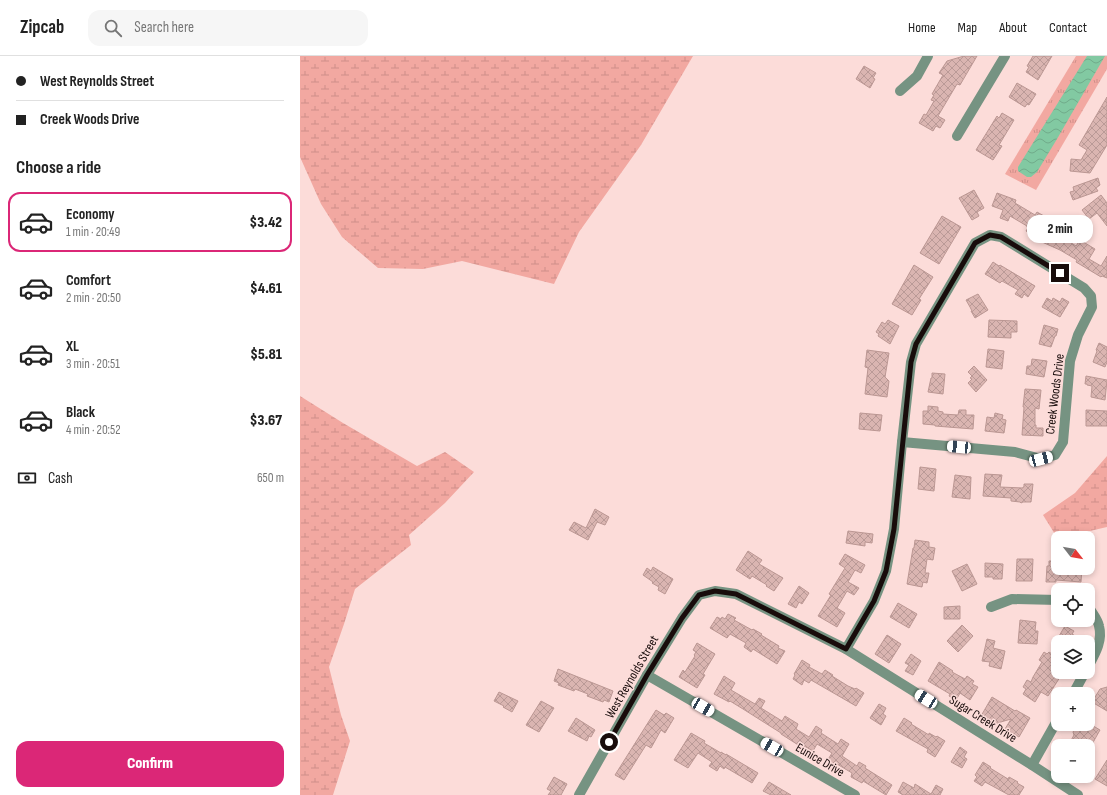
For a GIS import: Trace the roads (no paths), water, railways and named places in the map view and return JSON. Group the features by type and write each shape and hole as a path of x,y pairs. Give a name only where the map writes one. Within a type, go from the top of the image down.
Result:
{"street":[{"path":"900,91 917,76 928,56"},
{"path":"956,136 1005,56"},
{"name":"Creek Woods Drive","path":"846,649 874,601 886,571 894,529 902,442 911,362 916,344 975,243 990,235 1001,237 1084,288 1091,296 1092,307 1078,335 1070,360 1063,442 1055,455 1041,459 1015,452 902,442"},
{"name":"Sugar Creek Drive","path":"699,595 715,591 736,594 846,649 1078,795"},
{"name":"West Reynolds Street","path":"579,795 647,675 682,618 699,595"},
{"path":"991,607 1012,599 1051,600"},
{"path":"1095,618 1099,625 1100,639 1095,656"},
{"name":"Eunice Drive","path":"647,675 855,795"},
{"path":"1032,765 1051,731"}],"water":[{"path":"1087,56 1105,56 1037,172 1031,177 1027,177 1018,171 1018,167"}]}
